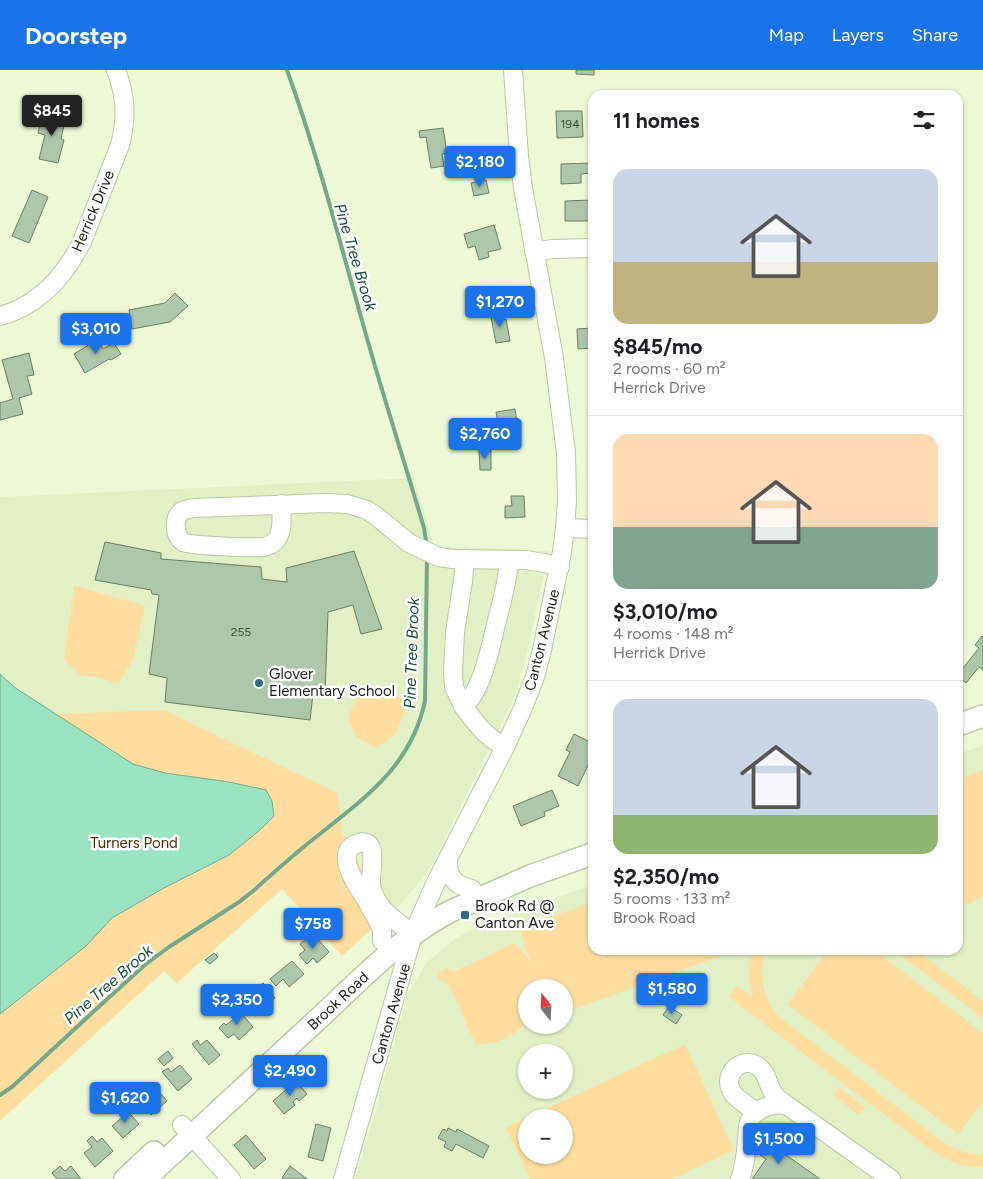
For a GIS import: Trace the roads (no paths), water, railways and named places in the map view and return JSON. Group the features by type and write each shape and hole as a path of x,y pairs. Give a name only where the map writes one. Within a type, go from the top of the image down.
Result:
{"main road":[{"path":"963,723 983,716"},
{"name":"Brook Road","path":"145,1179 187,1130 382,941 530,876 588,855"},
{"name":"Brook Road","path":"125,1179 187,1130 386,956 422,912 472,889 530,876"}],"street":[{"name":"Herrick Drive","path":"0,316 19,309 46,292 66,270 82,242 124,132 126,108 116,70"},
{"name":"Canton Avenue","path":"422,912 505,747 535,677 560,567 565,528 566,468 564,436 554,358 523,188 513,70"},
{"path":"534,252 552,249 588,248"},
{"path":"281,504 280,533 277,539 269,546 192,545 181,541 176,532 178,516 187,509 281,504 347,504 367,510 417,548 439,557 535,561 560,567"},
{"path":"565,528 588,529"},
{"path":"465,559 455,632 454,687 463,706 486,735 505,747"},
{"path":"463,706 470,699 487,659 506,585 509,560"},
{"path":"382,941 380,925 348,866 348,851 355,844 365,842 372,848 371,881 374,895 385,912 408,930"},
{"path":"448,858 448,871 451,877 460,885 472,889"},
{"name":"Canton Avenue","path":"343,1179 408,930"},
{"path":"757,1112 736,1096 730,1088 731,1073 741,1064 751,1063 760,1067 774,1094 788,1106 891,1179"},
{"path":"740,1179 745,1161 750,1121 757,1112 770,1106 782,1104 788,1106"},
{"path":"187,1130 231,1179"}],"waterway":[{"name":"Pine Tree Brook","path":"287,70 327,196 370,350 424,528 427,547"},
{"name":"Pine Tree Brook","path":"0,1095 12,1087 146,964 253,891 366,796 396,764 418,725 425,701 427,556"}],"place":[{"name":"Glover Elementary School","path":"259,683"},
{"name":"Brook Rd @ Canton Ave","path":"465,915"}],"park label":[{"name":"Turners Pond","path":"134,843"}]}
